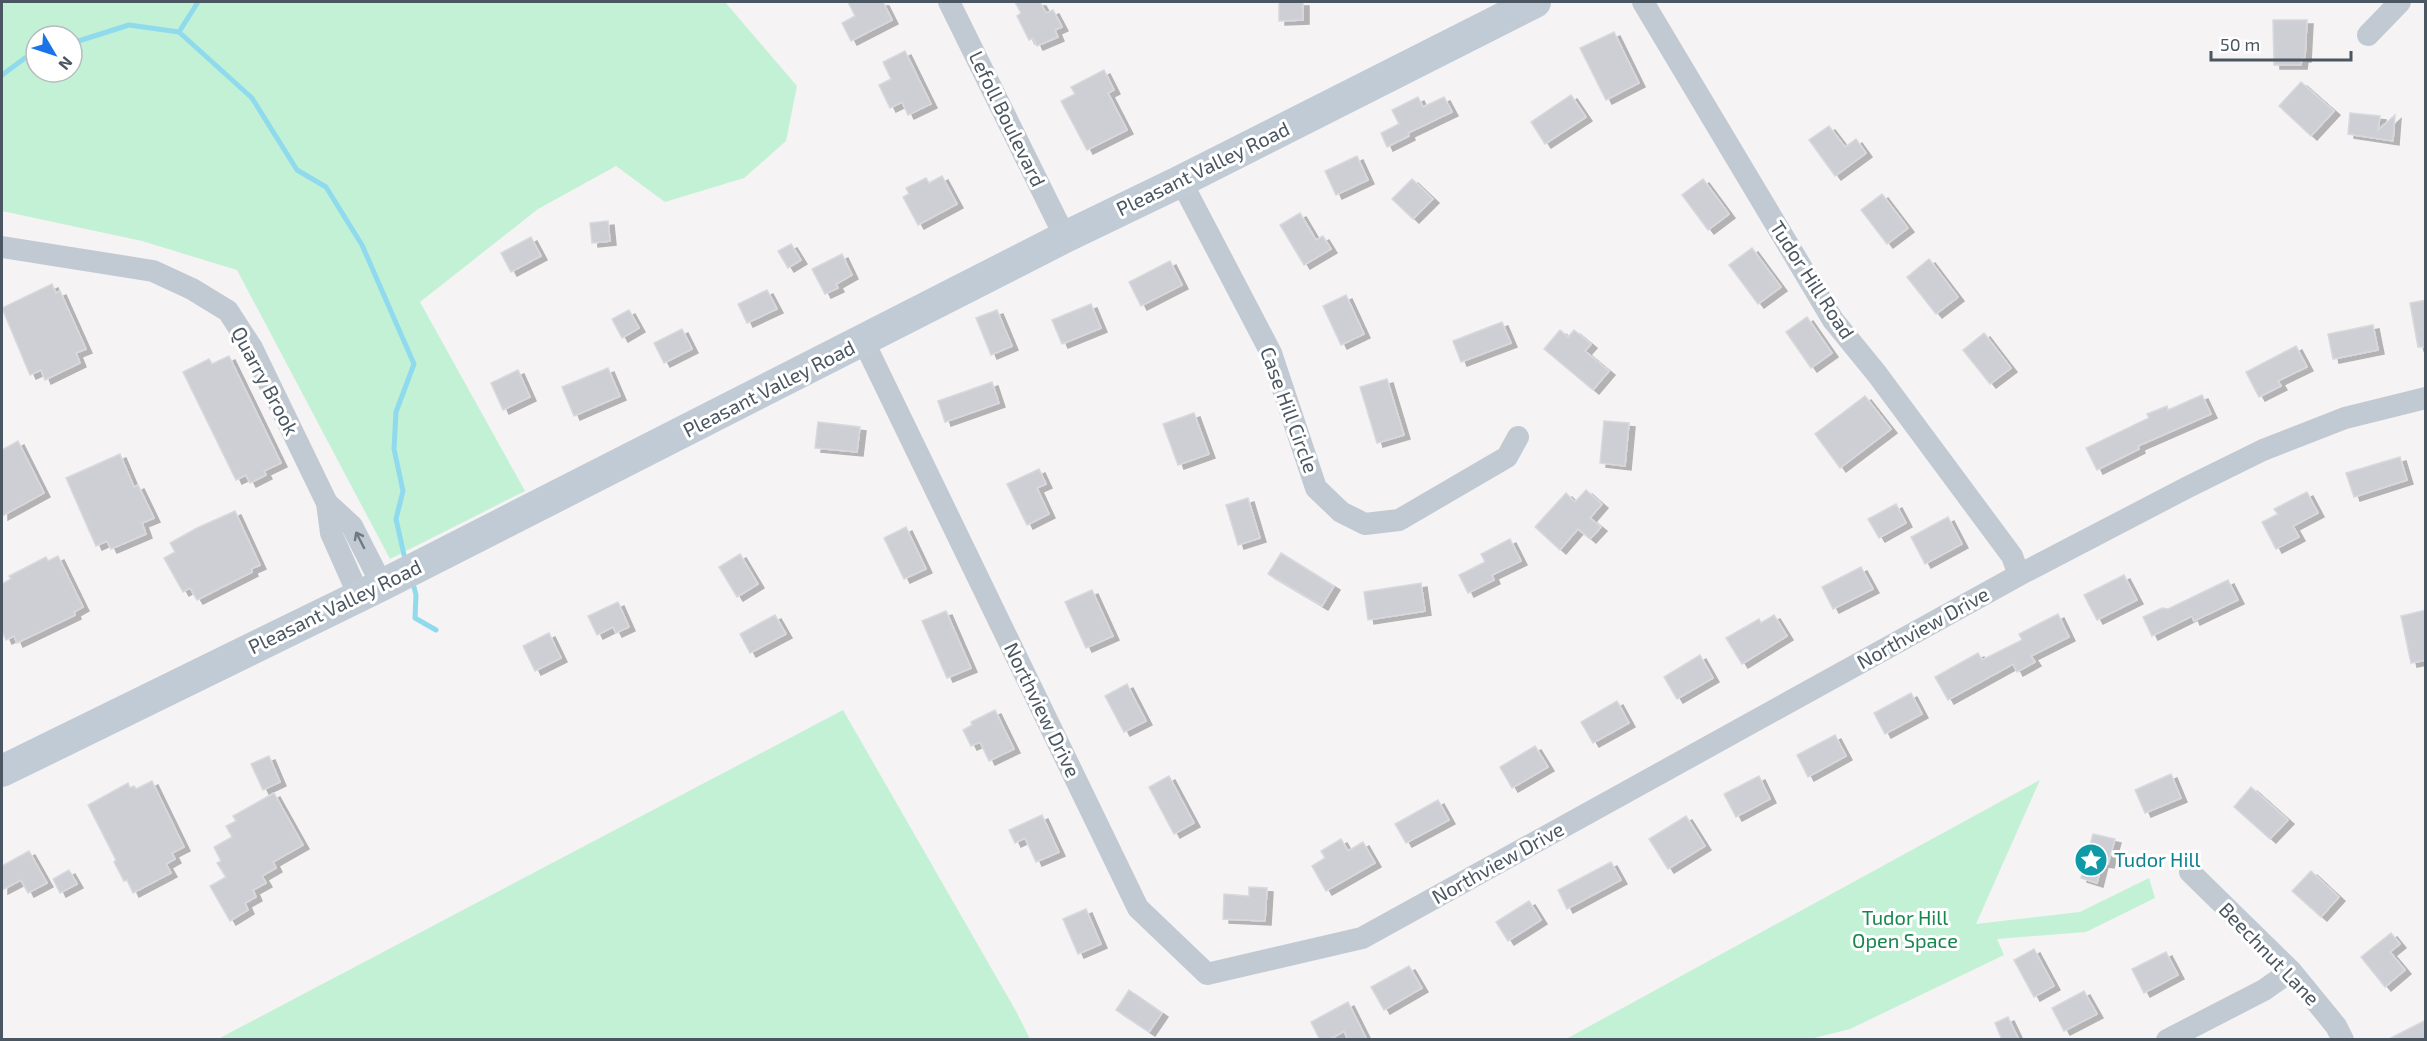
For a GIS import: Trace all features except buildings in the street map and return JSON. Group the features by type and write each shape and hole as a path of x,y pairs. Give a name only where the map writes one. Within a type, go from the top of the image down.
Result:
{"main road":[{"name":"Pleasant Valley Road","path":"2,771 371,590 1065,237 1535,2"}],"street":[{"name":"Lefoll Boulevard","path":"949,2 1065,237"},
{"name":"Tudor Hill Road","path":"1643,2 1833,320 1877,374 2012,556 2019,575"},
{"path":"2368,35 2400,2"},
{"name":"Case Hill Circle","path":"1181,181 1270,353 1316,488 1341,512 1365,524 1399,520 1507,457 1518,437"},
{"name":"Quarry Brook","path":"2,247 153,271 192,289 228,311 252,348 327,503 331,533 371,590"},
{"name":"Northview Drive","path":"863,340 1138,908 1207,974 1362,939 2019,575 2188,486 2263,450 2345,418 2426,398"},
{"name":"Beechnut Lane","path":"2190,872 2291,971 2336,1026 2343,1040"},
{"path":"2168,1040 2264,990 2291,971"}],"green space":[{"path":"2,2 725,2 797,86 786,141 744,178 665,202 616,166 538,209 420,302 525,491 390,559 237,270 142,241 2,211"},
{"path":"843,710 1030,1039 218,1039"},
{"name":"Tudor Hill Open Space","path":"2040,780 1976,924 2080,912 2149,878 2155,898 2086,932 1997,939 2004,955 1850,1029 1810,1039 1566,1039"}],"waterway":[{"path":"179,32 198,2"},
{"path":"84,39 129,25 179,32 252,98 297,170 326,187 362,245 414,364 396,412 394,449 403,491 396,519 404,555"},
{"path":"2,75 24,59"},
{"path":"414,587 415,618 436,630"}],"place":[{"name":"Tudor Hill","path":"2091,860"}]}
